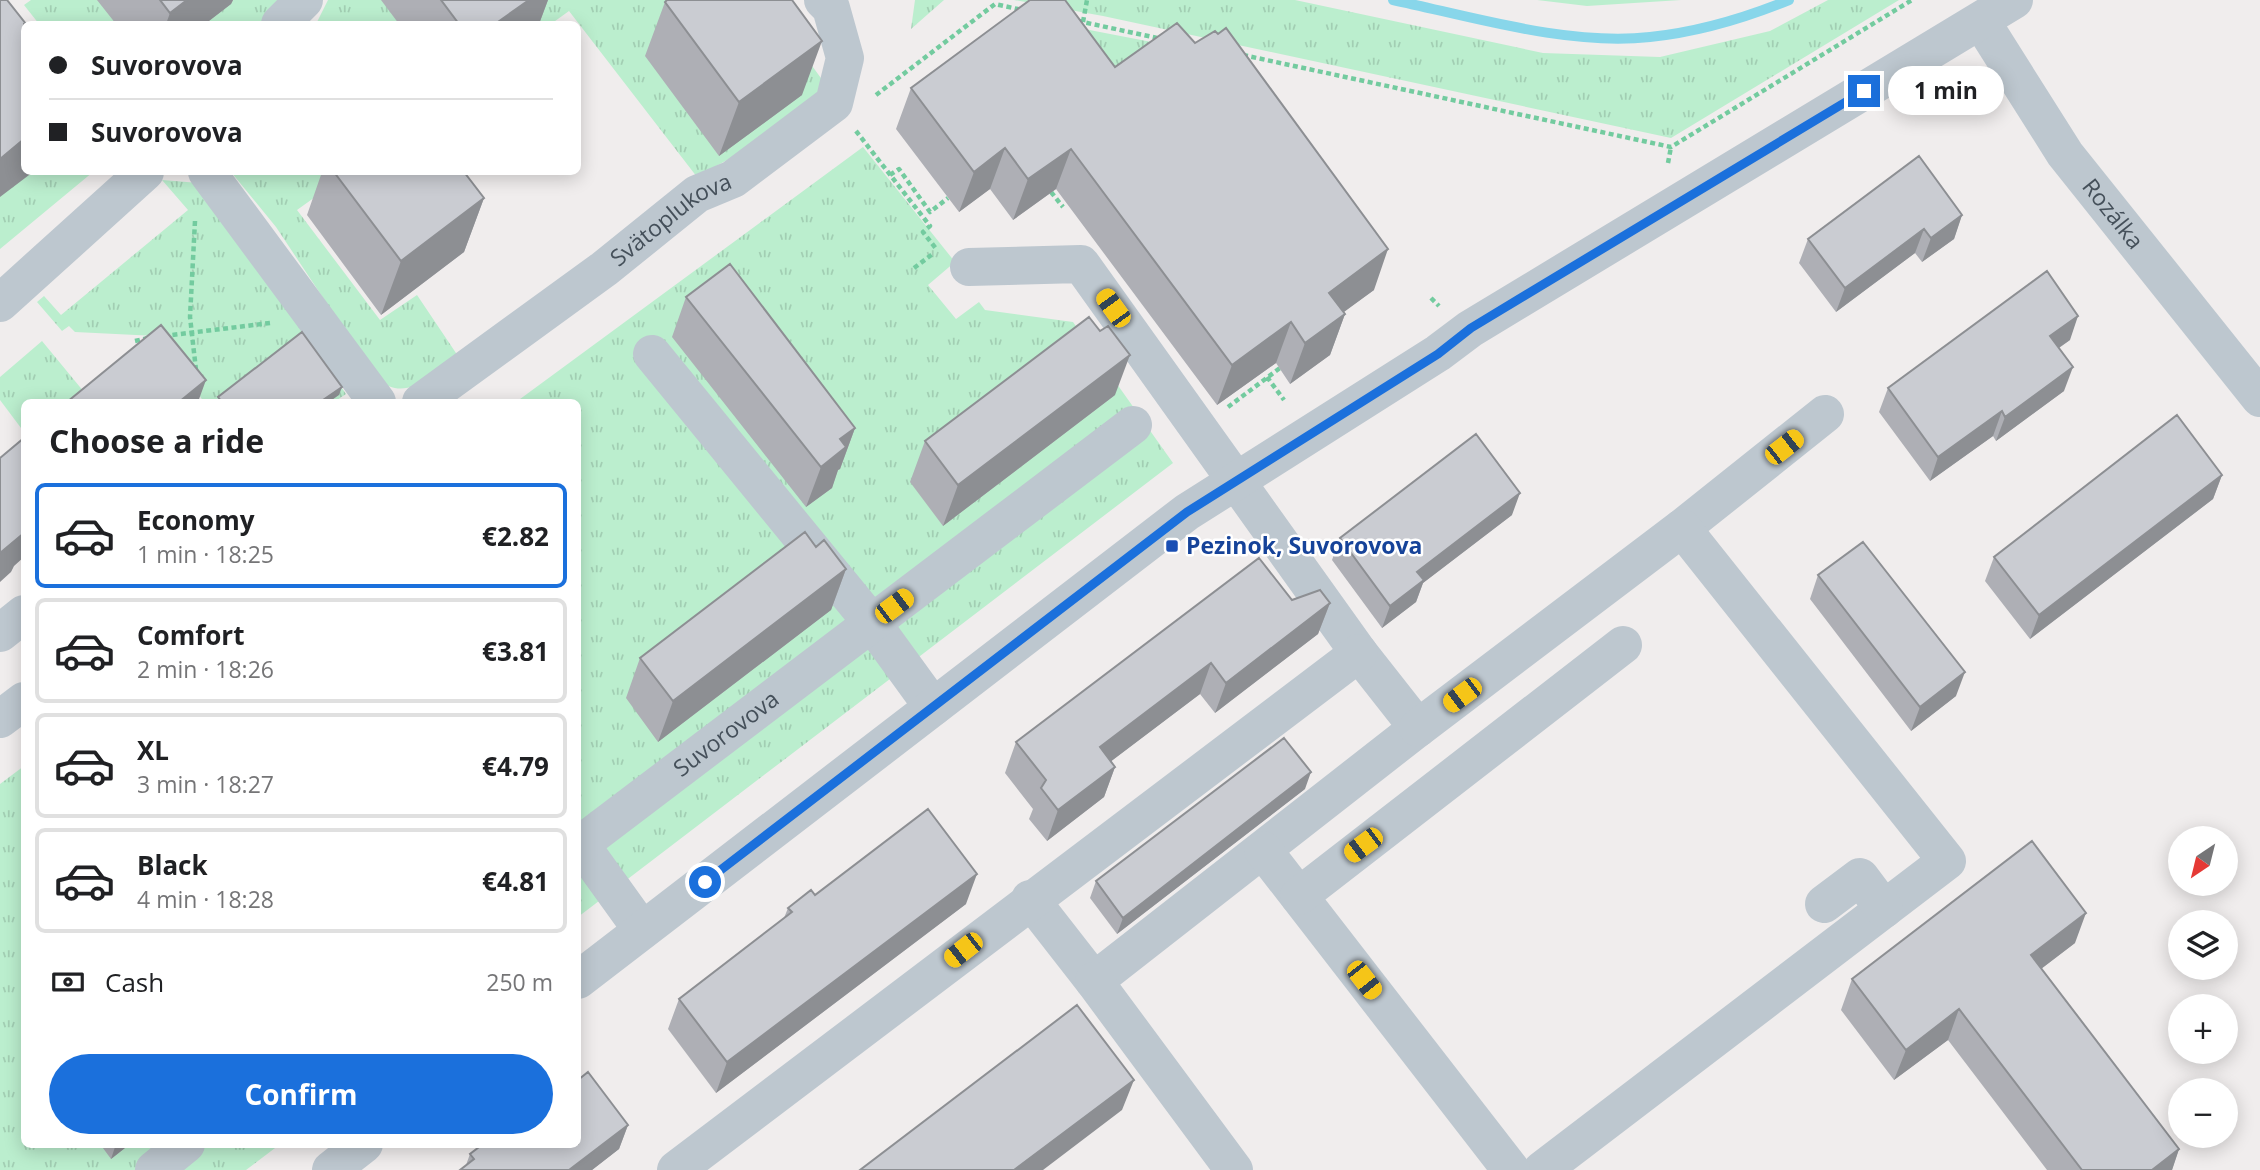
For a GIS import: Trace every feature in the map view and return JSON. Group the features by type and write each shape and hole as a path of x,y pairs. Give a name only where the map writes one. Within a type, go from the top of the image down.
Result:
{"street":[{"path":"283,21 304,0"},
{"path":"823,0 831,8 845,58 834,103"},
{"path":"581,978 1187,512 1438,354 1471,328 2014,0"},
{"name":"Rozálka","path":"1981,21 2072,163 2260,398"},
{"name":"Svätoplukova","path":"425,399 604,269 697,194 733,179 834,103"},
{"path":"0,303 142,175"},
{"path":"208,175 375,399"},
{"path":"950,258 1081,264 1359,653 1418,728"},
{"path":"652,354 872,623 933,707"},
{"path":"1094,981 1825,415"},
{"name":"Suvorovova","path":"581,842 1133,425"},
{"path":"1542,1170 1947,861 1682,528"},
{"path":"0,633 21,616"},
{"path":"1298,895 1623,645"},
{"path":"676,1170 1359,653"},
{"path":"0,719 21,703"},
{"name":"Suvorovova","path":"581,848 642,930"},
{"path":"1263,850 1511,1170"},
{"path":"1824,904 1860,877 1884,908"},
{"path":"1030,900 1094,981 1234,1170"},
{"path":"154,1170 181,1148"},
{"path":"331,1170 360,1148"}],"path":[{"path":"1083,22 1087,0"},
{"path":"1237,54 1671,147 1912,0"},
{"path":"834,103 856,111 995,4 1033,12"},
{"path":"1070,19 1173,41"},
{"path":"834,103 930,226 923,232 950,258"},
{"path":"890,175 899,169 930,212 948,198"},
{"path":"1051,192 1063,207"},
{"path":"195,213 191,332 196,374"},
{"path":"914,268 950,258"},
{"path":"135,341 273,322"},
{"path":"1226,408 1280,368"},
{"path":"1267,377 1284,400"}],"green space":[{"path":"31,0 281,0 272,21 37,21 24,5"},
{"path":"328,0 764,0 826,85 824,105 697,177 581,27 581,21 577,21 569,11 555,21 318,21"},
{"path":"915,0 944,0 911,29"},
{"path":"1014,0 1295,0 1543,53 1660,57 1770,31 1828,0 1899,0 1671,138 1103,16"},
{"path":"1537,0 1681,0 1587,6"},
{"path":"0,14 21,152 21,175 89,175 0,249"},
{"path":"1048,22 1162,44 1101,104"},
{"path":"863,147 955,262 928,285 956,319 979,302 985,310 1073,322 1173,463 581,915 581,399 520,399"},
{"path":"233,175 346,175 297,210 380,320 417,295 458,356 429,378 409,387 388,386 377,379 276,227"},
{"path":"162,180 199,183 346,394 338,399 202,399 156,336 75,332 69,326 62,331 37,302 44,296 61,315 188,210"},
{"path":"42,341 89,398 21,399 21,428 0,400 0,377"},
{"path":"21,768 21,1148 275,1148 246,1170 0,1170 0,784"}],"building":[{"path":"0,0 7,0 24,21 21,21 21,142 0,159"},
{"path":"160,0 187,0 170,13"},
{"path":"441,0 529,0 499,21 457,21"},
{"path":"792,0 822,41 739,102 665,2"},
{"path":"1030,0 1065,0 1115,67 1177,23 1195,43 1226,28 1388,249 1329,293 1345,314 1305,343 1291,322 1232,365 1071,149 1028,179 1005,148 974,172 911,88"},
{"path":"1919,156 1962,215 1931,238 1924,229 1845,288 1808,239"},
{"path":"336,175 466,175 484,198 401,261"},
{"path":"730,264 855,428 840,439 846,447 821,467 686,297"},
{"path":"2047,271 2078,316 2050,336 2073,367 2005,417 2002,411 1938,457 1888,388"},
{"path":"1089,317 1100,331 1108,326 1130,355 958,485 925,441"},
{"path":"161,325 206,380 183,399 71,399"},
{"path":"302,332 342,387 324,399 218,397"},
{"path":"2177,415 2222,475 2039,615 1994,557"},
{"path":"1476,434 1520,493 1417,572 1424,580 1390,606 1340,538"},
{"path":"21,440 21,536 0,553 0,458"},
{"path":"805,532 816,547 824,540 846,569 673,701 640,658"},
{"path":"1863,542 1965,672 1920,707 1818,575"},
{"path":"1259,558 1292,600 1320,590 1330,603 1226,683 1211,663 1100,747 1115,767 1058,810 1041,788 1046,780 1016,742"},
{"path":"1284,738 1311,772 1123,918 1096,881"},
{"path":"928,809 977,874 727,1062 679,999 792,912 788,908 811,890 815,895"},
{"path":"2032,841 2086,913 2031,955 2168,1135 2168,1148 2179,1149 2152,1170 2082,1170 1959,1009 1906,1050 1852,979"},
{"path":"1077,1005 1134,1080 1014,1170 860,1170"},
{"path":"588,1072 628,1125 569,1170 460,1170 474,1159 470,1154 478,1148 581,1148 581,1078"}],"waterway":[{"path":"1393,0 1554,34 1619,39 1668,35 1703,28 1789,0"}],"place":[{"name":"Pezinok, Suvorovova","path":"1172,546"}],"route":[{"path":"705,882 1187,512 1438,354 1471,328 1864,91"}]}
